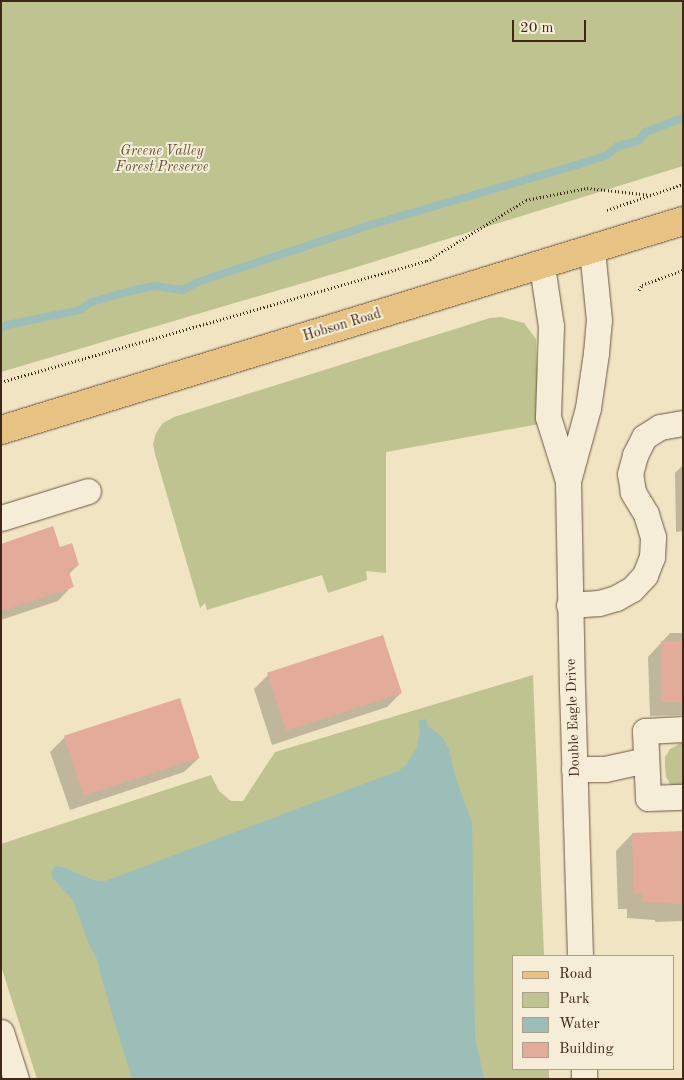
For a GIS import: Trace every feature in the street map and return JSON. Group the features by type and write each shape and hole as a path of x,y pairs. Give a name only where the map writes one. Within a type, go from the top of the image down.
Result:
{"main road":[{"name":"Hobson Road","path":"1,430 542,266 683,221"}],"street":[{"name":"Double Eagle Drive","path":"580,955 569,605 568,481 588,408 596,353 599,320 592,250"},
{"name":"Double Eagle Drive","path":"542,266 551,326 548,417 568,481"},
{"path":"569,605 599,603 616,598 632,589 645,575 652,557 652,537 646,514 633,492 630,474 644,438 660,427 683,423"},
{"path":"1,518 88,491"},
{"path":"683,730 645,731 648,798 683,797"},
{"path":"574,769 605,769 646,760"},
{"path":"1,1032 16,1079"}],"path":[{"path":"607,210 683,184"},
{"path":"1,382 428,261 526,200 587,188 652,196"},
{"path":"639,290 642,285 683,270"}],"green space":[{"name":"Greene Valley Forest Preserve","path":"1,1 683,1 683,166 347,270 1,372"},
{"path":"501,317 524,323 536,339 539,424 386,452 386,573 366,571 367,580 328,593 322,575 207,610 205,603 200,608 153,444 156,433 163,423 174,417 490,318"},
{"path":"533,675 544,955 512,955 512,1070 549,1070 549,1079 37,1079 1,966 1,844 211,775 219,791 231,801 243,801 275,752"},
{"path":"683,742 683,789 671,785 666,777 665,757 670,749"}],"water":[{"path":"426,719 428,726 442,737 449,749 456,779 472,822 475,1036 484,1079 132,1079 101,977 98,961 89,944 73,901 52,877 51,871 56,866 63,867 93,880 105,881 398,771 406,765 417,747 420,731 418,721"}],"building":[{"path":"53,526 60,547 72,543 79,565 68,569 74,587 1,611 1,544"},
{"path":"383,635 402,693 286,731 267,673"},
{"path":"661,641 683,641 683,702 661,702"},
{"path":"180,698 199,758 83,796 64,736"},
{"path":"683,831 683,904 643,902 642,893 634,893 632,833"}],"waterway":[{"path":"1,329 7,325 80,310 92,302 130,291 154,286 183,290 198,282 370,225 607,155 618,146 638,141 646,132 683,118"}]}
